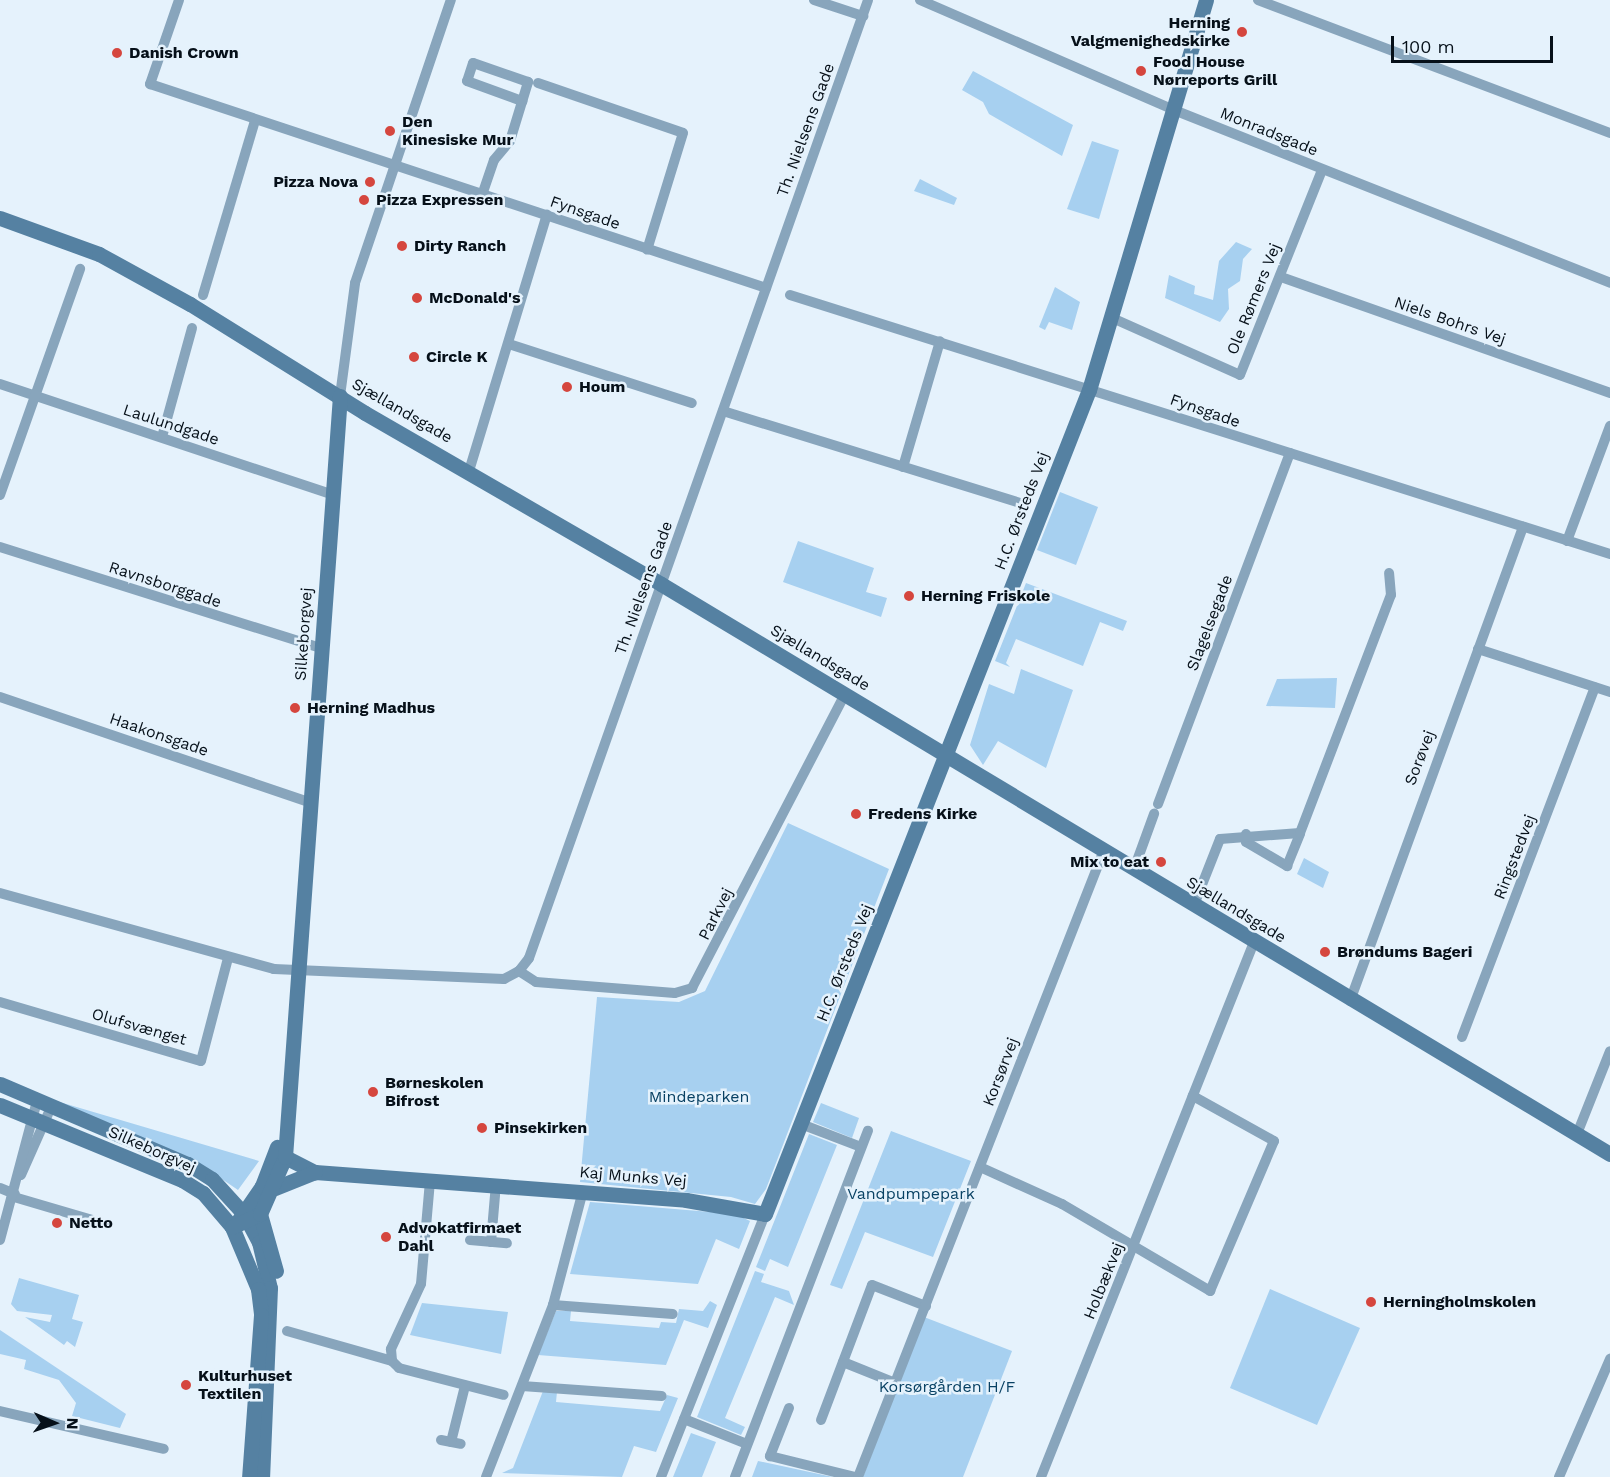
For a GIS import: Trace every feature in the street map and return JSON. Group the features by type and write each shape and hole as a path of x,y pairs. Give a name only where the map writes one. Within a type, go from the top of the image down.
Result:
{"street":[{"name":"Fynsgade","path":"178,0 150,84 481,198 547,215 766,288"},
{"name":"Silkeborgvej","path":"232,1227 251,1216 275,1188 285,1157 285,1109 340,396 355,283 451,0"},
{"path":"814,0 863,16"},
{"name":"Th. Nielsens Gade","path":"519,971 529,958 868,0"},
{"name":"Monradsgade","path":"920,0 1172,109 1610,283"},
{"name":"H.C. Ørsteds Vej","path":"661,1477 948,757 1089,390 1206,0"},
{"path":"1258,0 1610,133"},
{"path":"481,198 494,160 510,141 528,82 473,63 467,81 522,101"},
{"path":"538,83 682,134 647,250"},
{"path":"203,295 255,121"},
{"name":"Ole Rømers Vej","path":"1110,317 1240,375 1322,170"},
{"path":"470,471 547,215"},
{"name":"Sjællandsgade","path":"0,218 99,254 661,584 1104,850 1350,1001 1610,1154"},
{"path":"0,495 80,269"},
{"name":"Niels Bohrs Vej","path":"1281,276 1610,393"},
{"name":"Fynsgade","path":"790,295 1610,554"},
{"path":"162,438 192,328"},
{"path":"903,467 940,341"},
{"path":"509,344 692,403"},
{"name":"Laulundgade","path":"0,384 333,495"},
{"path":"723,411 1020,503"},
{"path":"1567,541 1610,426"},
{"name":"Slagelsegade","path":"1134,869 1290,453"},
{"name":"Sorøvej","path":"1350,1001 1523,527"},
{"name":"Ravnsborggade","path":"0,547 321,648"},
{"path":"1246,834 1246,842 1287,866 1392,591 1389,573"},
{"path":"1478,649 1610,692"},
{"name":"Ringstedvej","path":"1462,1037 1595,687"},
{"name":"Parkvej","path":"519,971 536,982 675,993 692,988 845,694"},
{"name":"Haakonsgade","path":"0,697 309,802"},
{"path":"1194,905 1220,839 1246,834 1300,833"},
{"name":"Korsørvej","path":"789,1408 770,1456 857,1477 1104,850"},
{"path":"0,893 274,969 297,966 504,979 519,971"},
{"name":"Holbækvej","path":"1041,1477 1254,942"},
{"name":"Olufsvænget","path":"0,1002 201,1062 228,958"},
{"path":"1577,1134 1610,1051"},
{"name":"Silkeborgvej","path":"0,1084 172,1156 212,1179 251,1216"},
{"name":"Silkeborgvej","path":"0,1092 39,1116 182,1180 203,1193 232,1227 255,1280 261,1315 249,1477"},
{"path":"980,1167 1062,1204 1210,1292 1274,1141 1193,1096"},
{"name":"Silkeborgvej","path":"0,1105 154,1154 172,1156"},
{"name":"Silkeborgvej","path":"251,1216 271,1167 285,1109"},
{"path":"0,1240 39,1116"},
{"path":"801,1124 861,1147"},
{"path":"735,1477 868,1131"},
{"name":"Kaj Munks Vej","path":"285,1157 315,1172 496,1184 734,1204 765,1214"},
{"name":"Kaj Munks Vej","path":"275,1188 315,1172"},
{"path":"392,1361 391,1349 421,1284 430,1180"},
{"path":"492,1242 496,1184"},
{"path":"0,1188 14,1195 106,1224"},
{"path":"486,1477 553,1305 583,1191"},
{"path":"251,1216 275,1268 262,1477"},
{"path":"470,1240 507,1243"},
{"path":"821,1420 872,1285 926,1306"},
{"path":"553,1305 673,1314"},
{"path":"287,1331 392,1361 399,1368 504,1395"},
{"path":"1559,1477 1610,1359"},
{"path":"843,1362 895,1383"},
{"path":"451,1442 465,1386"},
{"path":"522,1386 662,1396"},
{"path":"1,1414 164,1449"},
{"path":"684,1419 747,1444"}],"green space":[{"path":"973,71 1073,125 1062,156 989,114 983,102 962,90"},
{"path":"1092,141 1119,150 1099,219 1067,209"},
{"path":"920,179 957,198 954,205 914,191"},
{"path":"1236,242 1252,249 1243,259 1240,281 1228,289 1229,309 1220,322 1165,298 1169,275 1195,286 1194,294 1213,300 1219,261"},
{"path":"1055,287 1080,302 1072,330 1049,322 1045,330 1039,327"},
{"path":"1060,492 1098,507 1076,565 1037,550"},
{"path":"798,541 874,568 866,592 887,598 881,617 783,582"},
{"path":"1026,583 1127,621 1123,631 1100,622 1083,666 1016,639 1006,663 1010,667 995,661"},
{"path":"1021,669 1073,690 1046,768 998,741 983,765 970,745 989,684 1014,694"},
{"path":"1337,678 1335,708 1266,706 1277,679"},
{"name":"Mindeparken","path":"788,823 889,869 766,1189 755,1204 731,1197 580,1182 597,997 679,1002 705,991"},
{"path":"1304,858 1329,872 1323,888 1297,874"},
{"path":"46,1098 259,1161 238,1190 194,1160"},
{"path":"821,1103 859,1118 852,1138 813,1122"},
{"name":"Vandpumpepark","path":"891,1131 971,1161 933,1257 865,1232 842,1289 830,1285"},
{"path":"809,1134 837,1145 788,1267 770,1259 765,1271 756,1267"},
{"path":"590,1202 735,1214 750,1221 739,1249 716,1239 698,1284 570,1274"},
{"path":"755,1271 764,1274 761,1282 789,1291 794,1305 775,1297 725,1418 745,1427 741,1435 697,1417"},
{"path":"19,1278 79,1295 72,1319 83,1322 75,1347 67,1341 64,1345 25,1317 50,1322 52,1315 17,1311 11,1304"},
{"path":"1270,1289 1360,1328 1317,1425 1230,1388"},
{"path":"710,1301 717,1305 708,1328 684,1320 666,1365 538,1355 556,1311 571,1311 570,1321 659,1328 661,1322 676,1323 679,1309 703,1311"},
{"path":"422,1303 508,1312 501,1354 410,1335"},
{"name":"Korsørgården H/F","path":"924,1317 1012,1351 963,1477 863,1477"},
{"path":"0,1330 126,1414 120,1428 72,1416 76,1403 59,1380 24,1369 26,1360 0,1354"},
{"path":"543,1391 557,1392 556,1402 660,1411 667,1395 678,1398 656,1452 634,1446 622,1477 502,1473 513,1468"},
{"path":"691,1433 716,1442 702,1477 673,1477"},
{"path":"758,1461 833,1477 752,1477"}],"place":[{"name":"Herning Valgmenighedskirke","path":"1242,32"},
{"name":"Danish Crown","path":"117,53"},
{"name":"Food House Nørreports Grill","path":"1141,71"},
{"name":"Den Kinesiske Mur","path":"390,131"},
{"name":"Pizza Nova","path":"370,182"},
{"name":"Pizza Expressen","path":"364,200"},
{"name":"Dirty Ranch","path":"402,246"},
{"name":"McDonald's","path":"417,298"},
{"name":"Circle K","path":"414,357"},
{"name":"Houm","path":"567,387"},
{"name":"Herning Friskole","path":"909,596"},
{"name":"Herning Madhus","path":"295,708"},
{"name":"Fredens Kirke","path":"856,814"},
{"name":"Mix to eat","path":"1161,862"},
{"name":"Brøndums Bageri","path":"1325,952"},
{"name":"Børneskolen Bifrost","path":"373,1092"},
{"name":"Pinsekirken","path":"482,1128"},
{"name":"Netto","path":"57,1223"},
{"name":"Advokatfirmaet Dahl","path":"386,1237"},
{"name":"Herningholmskolen","path":"1371,1302"},
{"name":"Kulturhuset Textilen","path":"186,1385"}]}
